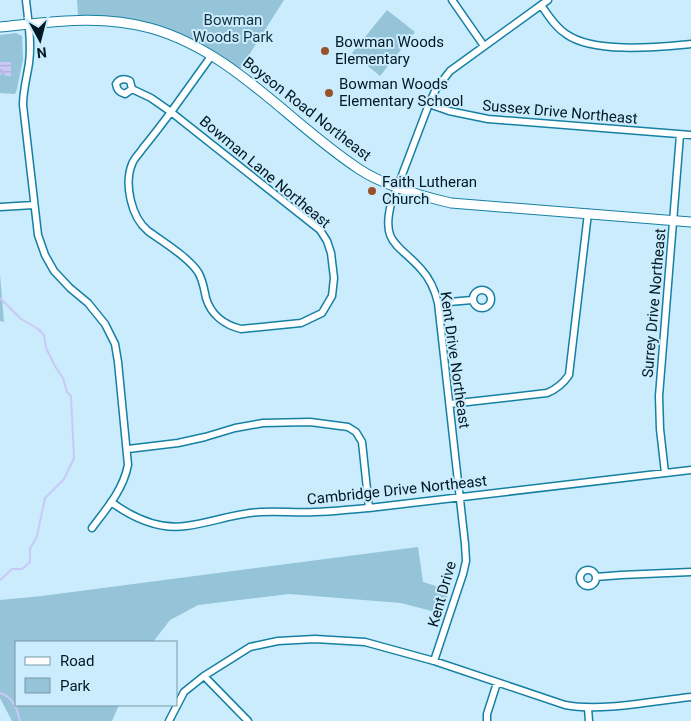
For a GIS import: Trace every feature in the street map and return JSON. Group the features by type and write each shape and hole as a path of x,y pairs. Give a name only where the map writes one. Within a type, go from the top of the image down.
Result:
{"main road":[{"name":"Boyson Road Northeast","path":"0,27 77,19 112,20 169,34 189,43 239,73 323,144 360,170 424,197 451,203 691,222"}],"street":[{"path":"26,0 29,63 25,79 23,105 38,235 54,271 88,303 104,324 114,344 118,362 128,449 128,465 121,489 92,528"},
{"path":"452,0 484,46"},
{"name":"Kent Drive Northeast","path":"464,533 435,290 419,267 392,241 389,232 388,216 397,187 436,89 450,71 548,0"},
{"path":"541,5 567,36 583,42 643,48 691,44"},
{"name":"Bowman Lane Northeast","path":"171,112 320,230 327,241 331,253 334,278 332,296 322,312 301,324 251,329 232,326 221,320 213,311 206,299 202,279 198,271 190,262 145,228 135,213 131,199 129,178 132,163 212,56"},
{"path":"132,89 151,98 171,112"},
{"name":"Sussex Drive Northeast","path":"429,104 463,115 488,119 691,135"},
{"name":"Surrey Drive Northeast","path":"665,473 660,429 659,396 680,135"},
{"path":"0,208 34,205"},
{"path":"450,404 547,392 556,389 564,382 569,375 588,213"},
{"path":"438,303 472,300"},
{"path":"128,449 178,443 235,428 263,423 310,422 348,427 356,432 362,442 369,508"},
{"name":"Cambridge Drive Northeast","path":"111,502 143,521 164,526 186,526 234,515 260,512 317,512 369,508 691,470"},
{"name":"Kent Drive","path":"434,661 463,574 466,561 464,533"},
{"path":"596,577 691,572"},
{"path":"178,704 184,692 204,676 250,647 278,641 315,639 365,642 434,661 565,705 588,708 691,697"},
{"path":"204,676 248,721"},
{"path":"487,721 487,714 497,683"},
{"path":"170,721 177,706"},
{"path":"588,708 589,721"}],"green space":[{"name":"Bowman Woods Park","path":"77,0 284,0 240,69 204,45 164,28 122,18 78,15"},
{"path":"387,10 415,32 380,76 352,53"},
{"path":"16,33 22,36 23,59 17,89 15,94 0,93 0,35"},
{"path":"0,274 4,322 0,321"},
{"path":"418,547 423,582 449,590 443,614 401,603 289,594 198,605 170,620 154,641 15,641 15,706 119,706 112,721 12,721 0,698 0,600"}],"shaded area":[{"path":"0,62 11,62 11,76 5,76 4,73 0,75 0,71 3,70 0,69"}],"waterway":[{"path":"0,298 21,319 44,335 46,348 63,378 67,392 71,396 74,458 64,479 45,498 37,536 30,549 30,562 22,569 12,569 0,580"},
{"path":"0,693 8,697 14,704 20,721"}],"place":[{"name":"Bowman Woods Elementary","path":"325,51"},
{"name":"Bowman Woods Elementary School","path":"329,93"},
{"name":"Faith Lutheran Church","path":"372,191"}]}
